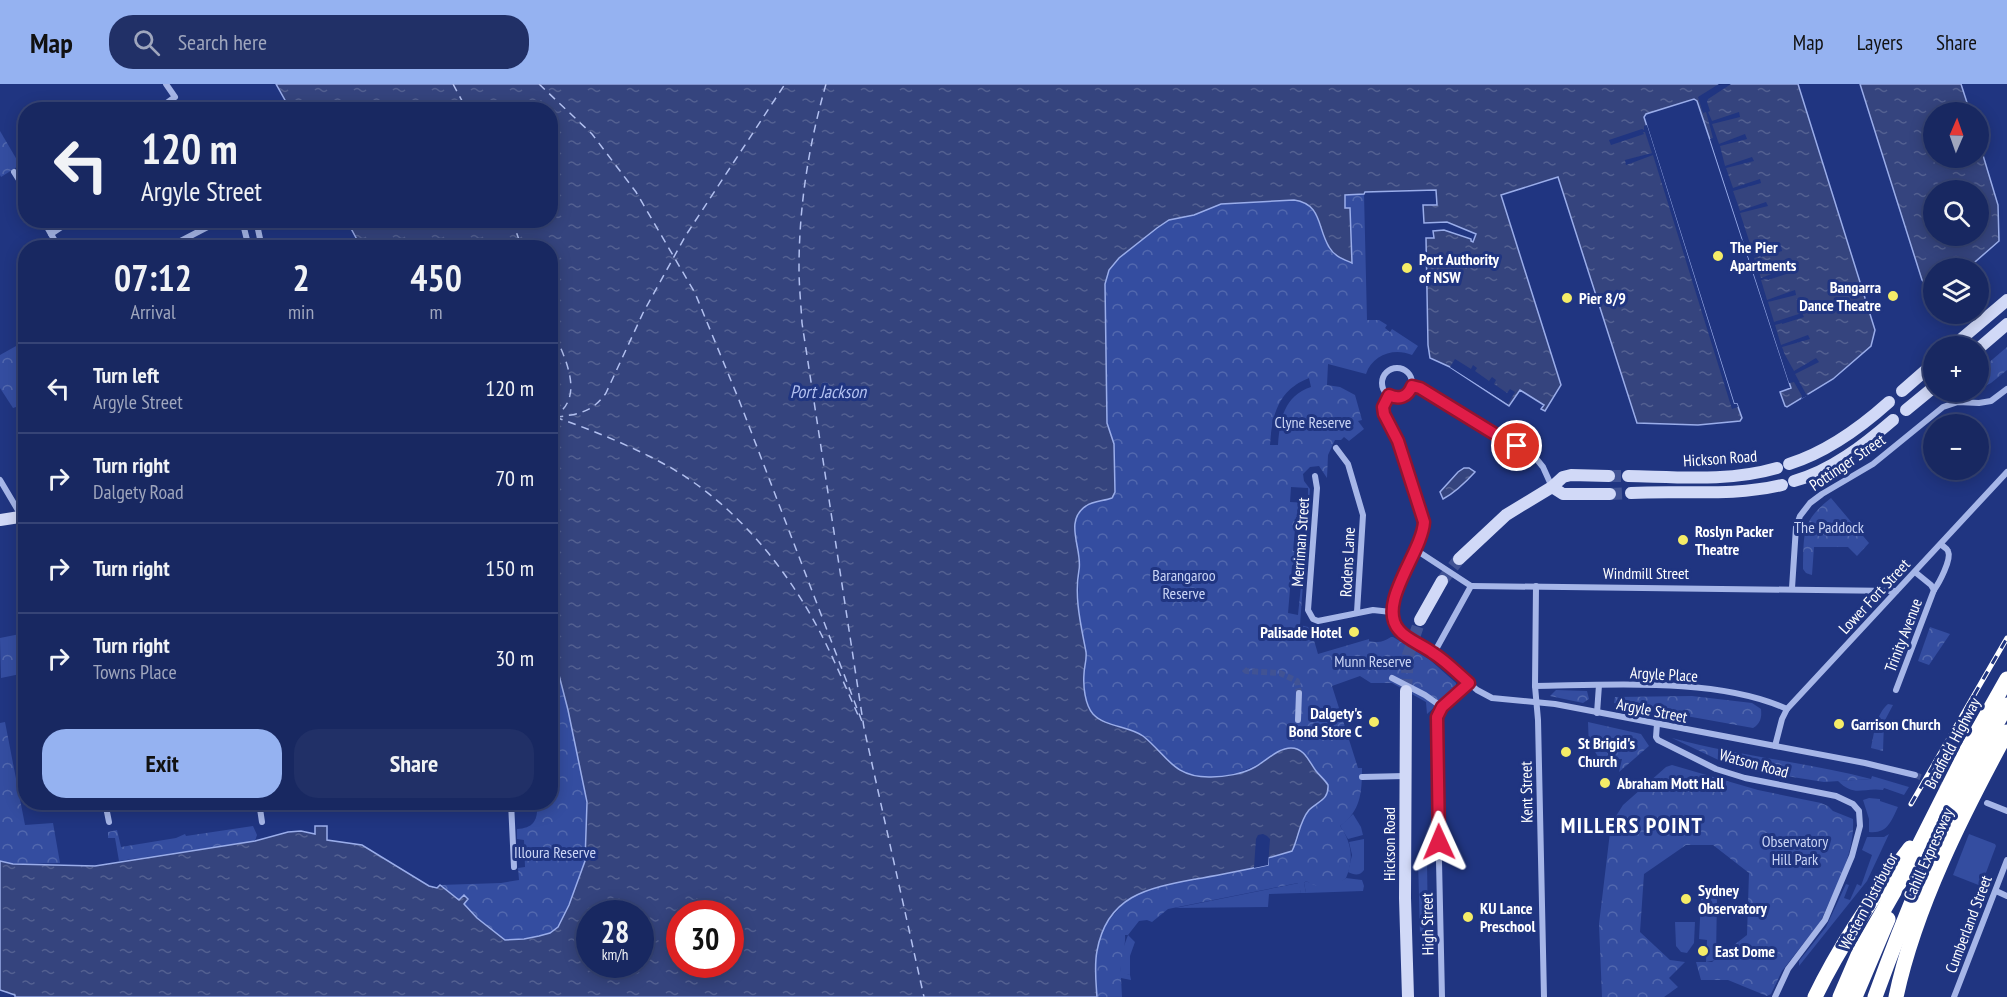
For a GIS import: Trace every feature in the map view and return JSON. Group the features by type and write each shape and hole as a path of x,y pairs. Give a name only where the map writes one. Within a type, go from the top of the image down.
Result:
{"highway":[{"name":"Bradfield Highway","path":"1942,829 2007,679"},
{"name":"Bradfield Highway","path":"1942,829 2007,705"},
{"name":"Cahill Expressway","path":"1896,997 1901,973 1935,879 1942,829 1980,782 2007,732"},
{"name":"Western Distributor","path":"1840,997 1859,953 1906,871 1942,829"},
{"path":"1815,997 1841,948 1868,906 1942,829"},
{"path":"1875,997 1900,927 1942,829"},
{"path":"1855,997 1906,871"}],"street":[{"path":"166,84 175,97 168,102"},
{"path":"14,172 18,178"},
{"path":"48,228 54,240"},
{"path":"51,234 60,228"},
{"path":"183,240 206,228"},
{"path":"1965,336 2007,300"},
{"path":"1989,340 2007,324"},
{"path":"1400,368 1411,377 1412,386 1403,397 1389,395 1384,389 1382,381 1384,376 1390,370 1400,368"},
{"path":"1902,391 1923,373"},
{"path":"1412,386 1429,393 1534,456 1543,467 1552,487 1563,494 1610,494"},
{"name":"Pottinger Street","path":"1792,588 1798,522 1815,499 1873,464 1943,407 1958,402 1991,401 2007,389"},
{"path":"1357,612 1373,610 1391,612 1393,602 1422,535 1424,522 1398,441 1384,414 1383,407 1389,395"},
{"path":"1906,410 1923,396"},
{"name":"Hickson Road","path":"1628,476 1730,477 1752,475 1805,459 1856,430 1889,402"},
{"name":"Hickson Road","path":"1631,493 1754,491 1788,483 1812,476 1865,444 1893,420"},
{"name":"Rodens Lane","path":"1336,448 1348,464 1363,515 1357,612"},
{"name":"Lower Fort Street","path":"1775,746 1787,709 2007,472"},
{"path":"1459,559 1506,515 1552,487 1563,477 1570,475 1609,476"},
{"name":"Merriman Street","path":"1315,476 1317,488 1308,610 1312,619 1318,621 1357,612"},
{"path":"0,480 18,508"},
{"path":"0,520 18,518"},
{"name":"Trinity Avenue","path":"1896,690 1949,557 1948,551 1941,544"},
{"path":"1416,550 1470,585 1432,651"},
{"name":"Trinity Avenue","path":"1915,572 1934,590"},
{"path":"1420,620 1442,581"},
{"name":"Windmill Street","path":"1470,585 1896,591"},
{"name":"Kent Street","path":"1536,586 1536,702 1544,997"},
{"name":"Argyle Street","path":"1391,612 1396,626 1402,633 1432,651 1469,683 1492,698 1536,702 1658,724 1865,763 1915,775"},
{"path":"1392,678 1425,695 1442,707 1469,683"},
{"path":"1597,713 1599,685"},
{"name":"Argyle Place","path":"1536,686 1678,686 1746,695 1768,700 1787,709"},
{"name":"Hickson Road","path":"1406,691 1408,997"},
{"path":"1298,720 1299,693"},
{"name":"High Street","path":"1442,707 1436,724 1442,997"},
{"name":"Watson Road","path":"1658,724 1656,737 1658,740 1716,769 1745,778 1836,796 1853,804 1859,811 1860,826 1852,856 1825,920 1788,969 1775,997"},
{"path":"1362,777 1406,776"},
{"path":"1987,803 2007,811"},
{"path":"107,810 109,822"},
{"path":"260,810 262,822"},
{"path":"511,810 514,867"},
{"name":"Cumberland Street","path":"1954,997 2007,860"},
{"path":"1995,891 2007,896"}],"green space":[{"path":"0,131 18,162 18,166 1,177"},
{"name":"Barangaroo Reserve","path":"1364,194 1367,320 1379,320 1387,325 1385,328 1390,332 1392,329 1418,346 1412,355 1398,352 1385,354 1373,362 1366,374 1328,364 1327,385 1340,387 1355,395 1362,420 1358,421 1364,429 1349,441 1344,437 1341,440 1335,440 1328,455 1327,478 1319,466 1310,467 1303,474 1304,481 1310,489 1300,625 1308,627 1314,633 1318,654 1369,639 1369,641 1378,642 1393,637 1430,660 1456,683 1456,687 1427,714 1426,702 1392,683 1371,683 1360,676 1332,686 1358,768 1362,768 1359,800 1352,814 1340,826 1347,839 1351,858 1346,878 1326,887 1306,881 1304,883 1306,893 1301,893 1298,883 1168,909 1152,922 1139,921 1128,935 1125,935 1121,972 1130,975 1131,980 1121,978 1122,997 1097,997 1095,964 1101,935 1106,924 1127,899 1167,883 1268,865 1268,859 1297,842 1304,817 1314,805 1325,798 1328,785 1309,760 1282,749 1256,765 1241,771 1212,777 1197,776 1169,763 1139,734 1100,718 1089,706 1084,688 1086,661 1079,621 1080,559 1075,526 1082,510 1115,492 1114,444 1107,423 1105,284 1109,270 1119,258 1169,220 1194,215 1228,202 1285,200 1306,204 1313,208 1329,248 1350,208 1345,208 1345,195","holes":["1309,378 1311,387 1289,402 1282,418 1278,445 1270,445 1275,414 1279,405 1290,389","1291,487 1308,488 1308,503 1290,502","1296,517 1306,519 1303,552 1293,551","1292,565 1303,566 1298,615 1288,613"]},
{"path":"18,345 18,406 13,408 0,388 0,355"},
{"path":"2007,347 2007,370 1989,384 1989,362"},
{"name":"The Paddock","path":"1831,498 1869,543 1857,556 1848,547 1814,547 1812,575 1803,569 1804,537 1809,521"},
{"path":"1930,627 1950,634 1929,665 1918,661"},
{"path":"18,634 18,674 1,678 0,638"},
{"name":"Illoura Reserve","path":"558,671 583,779 587,834 585,860 569,908 557,928 540,936 505,940 463,904 467,898 464,896 459,900 440,885 501,883 519,880 518,868 525,867 524,840 517,839 517,829 532,825 537,810 558,810"},
{"path":"1556,690 1587,691 1589,699 1583,703 1550,696"},
{"path":"1692,696 1752,703 1761,709 1760,720 1753,728 1614,703 1615,697"},
{"path":"1888,704 1893,705 1884,722 1883,751 1871,748 1878,719"},
{"path":"5,722 18,789 18,810 22,810 25,825 53,823 60,863 13,864 0,861 0,723"},
{"path":"1588,722 1641,734 1649,746 1619,772 1622,759 1600,760 1594,750 1589,748"},
{"path":"1672,738 1871,779 1824,782 1747,770 1727,764"},
{"name":"Observatory Hill Park","path":"1672,765 1758,790 1821,803 1853,819 1848,856 1824,914 1782,971 1771,994 1767,996 1728,980 1701,980 1696,962 1712,962 1747,935 1749,873 1713,845 1686,845 1644,874 1640,932 1670,960 1685,962 1669,978 1678,987 1664,997 1602,997 1599,924 1611,824 1623,805 1666,767"},
{"path":"1872,776 1909,787 1904,795 1884,788 1883,790 1854,791 1838,781 1871,779"},
{"path":"1880,799 1880,801 1898,807 1888,826 1880,831 1869,832 1869,819 1863,800"},
{"path":"1353,814 1363,835 1348,839 1340,826"},
{"path":"253,826 257,835 255,841 119,861 115,838 108,838 108,832 117,830 121,847 176,838 185,834 186,836"},
{"path":"1889,834 1867,881 1799,966 1799,961 1826,927 1846,884 1849,885 1844,898 1850,900 1857,884 1861,886 1872,855 1862,850 1867,837 1884,837"},
{"path":"1969,834 1996,846 1981,886 1953,875"},
{"path":"1364,839 1364,870 1359,874 1350,873 1348,872 1352,855 1349,842"},
{"path":"1418,858 1427,858 1428,936 1420,937"},
{"path":"1346,878 1362,880 1363,891 1306,893 1304,883 1306,881 1326,884"},
{"path":"1299,883 1301,893 1269,894 1268,907 1175,908"},
{"path":"1714,891 1717,895 1716,960 1706,962 1707,940 1699,939 1701,898 1708,892"},
{"path":"1675,922 1695,922 1694,943 1687,953 1681,952 1676,946"},
{"path":"1128,935 1135,942 1130,956 1130,975 1121,973 1121,954"}],"water":[{"name":"Port Jackson","path":"276,84 1798,84 1875,330 1871,346 1833,379 1787,407 1785,406 1780,392 1791,388 1697,101 1694,99 1646,114 1644,117 1734,404 1737,404 1742,418 1740,421 1698,425 1637,423 1558,177 1501,195 1561,385 1545,411 1541,409 1544,405 1520,390 1509,406 1450,367 1430,358 1426,238 1434,238 1433,231 1444,230 1471,239 1473,242 1476,234 1447,222 1424,223 1423,205 1437,205 1436,190 1365,192 1364,194 1345,195 1345,208 1350,208 1352,263 1333,253 1325,239 1318,218 1310,206 1294,200 1221,204 1194,215 1169,220 1119,258 1109,270 1105,284 1107,423 1114,444 1115,492 1112,498 1092,503 1079,512 1075,528 1080,562 1078,601 1086,655 1084,684 1088,706 1093,714 1104,722 1143,736 1172,764 1188,774 1211,777 1239,773 1255,767 1281,750 1291,748 1303,753 1328,785 1328,790 1325,797 1306,815 1292,851 1268,858 1268,865 1162,886 1132,897 1120,906 1110,917 1102,932 1097,951 1095,968 1097,997 15,997 15,995 0,990 0,861 13,864 95,866 255,841 288,832 301,831 315,834 315,826 327,826 327,840 362,845 429,886 437,888 440,885 459,900 464,895 468,899 464,904 477,918 505,940 539,936 550,933 558,927 569,905 585,861 587,802 558,671 558,240 357,240 351,228 558,228 558,102 286,102"},
{"path":"1860,84 1961,84 1967,102 1923,102 1923,168 1987,168 1998,205 1999,241 1979,258 1923,258 1923,281"},
{"path":"1464,468 1475,472 1443,499 1440,492"}],"pier":[{"path":"1719,84 1731,84 1708,99 1710,111 1708,112 1712,121 1739,112 1740,117 1712,124 1719,144 1745,134 1747,139 1720,146 1725,166 1752,157 1754,161 1726,168 1733,188 1760,179 1761,183 1733,191 1740,211 1766,202 1768,206 1740,213 1754,256 1781,246 1782,251 1754,258 1761,278 1787,268 1789,273 1761,280 1767,300 1795,290 1796,295 1768,302 1774,322 1802,313 1804,317 1775,325 1781,345 1808,335 1810,339 1782,347 1785,355 1794,371 1816,358 1819,362 1795,374 1806,394 1809,395 1801,399 1802,396 1794,382 1789,383 1710,139 1713,138 1706,112 1703,113 1698,97"},
{"path":"1647,125 1734,404 1738,407 1732,409 1653,155 1626,165 1625,160 1652,153 1645,132 1611,145 1609,140 1644,130 1644,126"},
{"path":"1455,359 1471,369 1473,365 1477,368 1475,371 1489,381 1492,377 1496,380 1494,384 1507,393 1510,389 1515,392 1508,404 1450,367"},
{"path":"1263,834 1270,839 1268,865 1254,868 1256,839 1258,835"}],"ferry route":[{"path":"453,84 463,102"},
{"path":"539,84 592,134 636,192 695,293 739,400 863,724"},
{"path":"558,417 584,411 596,404 606,393 643,313 686,235 785,84"},
{"path":"826,84 810,152 803,198 799,244 802,323 864,728 924,997"},
{"path":"515,228 519,240"},
{"path":"558,342 569,372 571,385 570,397 565,407 558,413"},
{"path":"558,418 610,438 664,464 689,479 734,515 773,559 806,607 858,715"}],"tunnel":[{"path":"1609,476 1628,476"},
{"path":"1610,494 1631,493"},
{"path":"1442,581 1459,559"},
{"path":"1406,691 1408,655 1420,620"},
{"path":"1244,669 1280,673 1297,681 1299,693"},
{"path":"1915,775 1947,787"}],"railway":[{"path":"1911,804 2007,638"}],"place":[{"name":"The Pier Apartments","path":"1718,256"},
{"name":"Port Authority of NSW","path":"1407,268"},
{"name":"Bangarra Dance Theatre","path":"1893,296"},
{"name":"Pier 8/9","path":"1567,298"},
{"name":"Roslyn Packer Theatre","path":"1683,540"},
{"name":"Palisade Hotel","path":"1354,632"},
{"name":"Dalgety's Bond Store C","path":"1374,722"},
{"name":"Garrison Church","path":"1839,724"},
{"name":"St Brigid's Church","path":"1566,752"},
{"name":"Abraham Mott Hall","path":"1605,783"},
{"name":"Sydney Observatory","path":"1686,899"},
{"name":"KU Lance Preschool","path":"1468,917"},
{"name":"East Dome","path":"1703,951"}],"district":[{"name":"MILLERS POINT","path":"1632,825"}],"route":[{"path":"1439,842 1437,717 1442,707 1469,683 1434,653 1402,633 1392,618 1393,602 1422,535 1424,522 1398,441 1386,419 1383,407 1389,395 1403,397 1412,386 1420,388 1517,446"}],"park label":[{"name":"Clyne Reserve","path":"1313,422"},
{"name":"Munn Reserve","path":"1373,661"}]}
